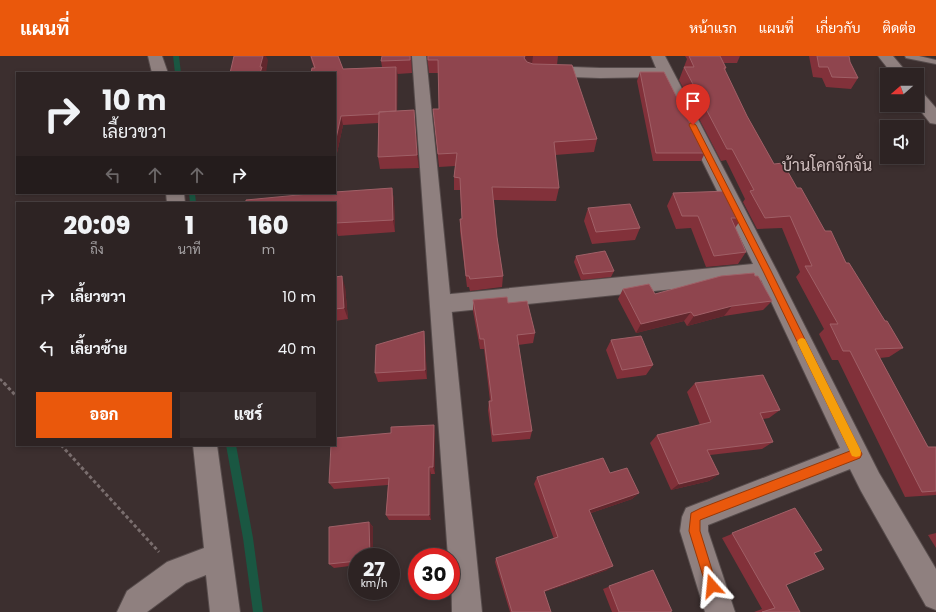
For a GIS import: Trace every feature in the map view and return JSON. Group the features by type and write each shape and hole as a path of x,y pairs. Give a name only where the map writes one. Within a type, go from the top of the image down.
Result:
{"street":[{"path":"155,56 160,72"},
{"path":"419,56 467,612"},
{"path":"886,56 895,68"},
{"path":"532,71 600,73 662,64 767,271 870,482 936,596"},
{"path":"924,104 936,119"},
{"path":"441,304 767,271"},
{"path":"205,446 226,612"},
{"path":"720,612 694,531 695,517 857,454"},
{"path":"132,612 137,601 178,572 219,556"}],"lane":[{"path":"908,56 936,62"}],"path":[{"path":"0,379 16,396"},
{"path":"62,446 178,572"}],"building":[{"path":"234,56 263,56 260,72 230,72"},
{"path":"311,56 338,56 343,69 396,67 396,111 379,112 379,114 341,116 336,138 336,72 311,72 312,68 315,68"},
{"path":"382,56 410,56 410,60 381,61"},
{"path":"428,56 525,56 524,58 527,62 533,64 572,65 597,139 554,142 559,188 492,187 503,276 470,279 469,276 466,276 460,219 462,219 460,178 454,177 457,153 438,154 433,109 439,109 438,60 428,60"},
{"path":"689,56 720,56 726,68 724,68 747,116 774,164 783,163 797,188 801,188 825,231 831,231 846,263 849,263 903,348 875,349 928,447 936,447 936,491 922,492 850,351 843,351 830,324 838,324 805,266 812,266 790,216 765,218 750,191 754,190 732,149 727,149 684,67 694,67"},
{"path":"817,56 849,56 850,62 858,78 832,77 828,67 819,67"},
{"path":"640,72 664,72 705,153 656,153"},
{"path":"414,110 417,155 378,157 379,112"},
{"path":"392,188 393,220 336,223 336,202 246,202 246,200 309,194 336,194 336,192"},
{"path":"729,191 742,218 731,218 746,252 714,256 698,216 682,216 673,193"},
{"path":"630,204 640,228 596,232 588,208"},
{"path":"605,251 614,271 583,274 576,256"},
{"path":"754,273 755,276 758,276 772,301 732,306 694,316 691,312 641,324 623,289 649,284 655,294 721,276"},
{"path":"342,276 344,308 336,309 336,277"},
{"path":"507,297 508,303 527,301 535,333 517,335 532,431 493,435 489,401 492,401 484,339 480,339 473,300"},
{"path":"424,331 425,370 375,373 376,345"},
{"path":"641,336 653,365 622,370 611,340"},
{"path":"763,375 780,410 760,413 773,442 707,450 719,474 679,484 657,435 711,422 695,383"},
{"path":"434,425 433,467 429,467 429,515 386,515 389,478 329,483 331,446 336,446 336,438 391,433 391,427"},
{"path":"603,458 610,473 627,468 639,493 589,510 613,566 544,591 551,612 512,612 496,558 558,537 537,477"},
{"path":"795,508 822,550 814,553 824,569 786,585 800,612 762,612 775,608 732,533"},
{"path":"369,522 370,548 348,548 348,562 329,564 329,527"},
{"path":"653,570 672,611 619,612 609,586"}],"waterway":[{"path":"176,56 178,72"},
{"path":"192,194 193,202"},
{"path":"231,446 248,538 258,612"}],"slow traffic":[{"path":"802,342 856,452"}],"district":[{"name":"บ้านโคกจักจั่น","path":"827,165"}],"route":[{"path":"693,125 857,454 695,517 694,531 712,586"}]}
